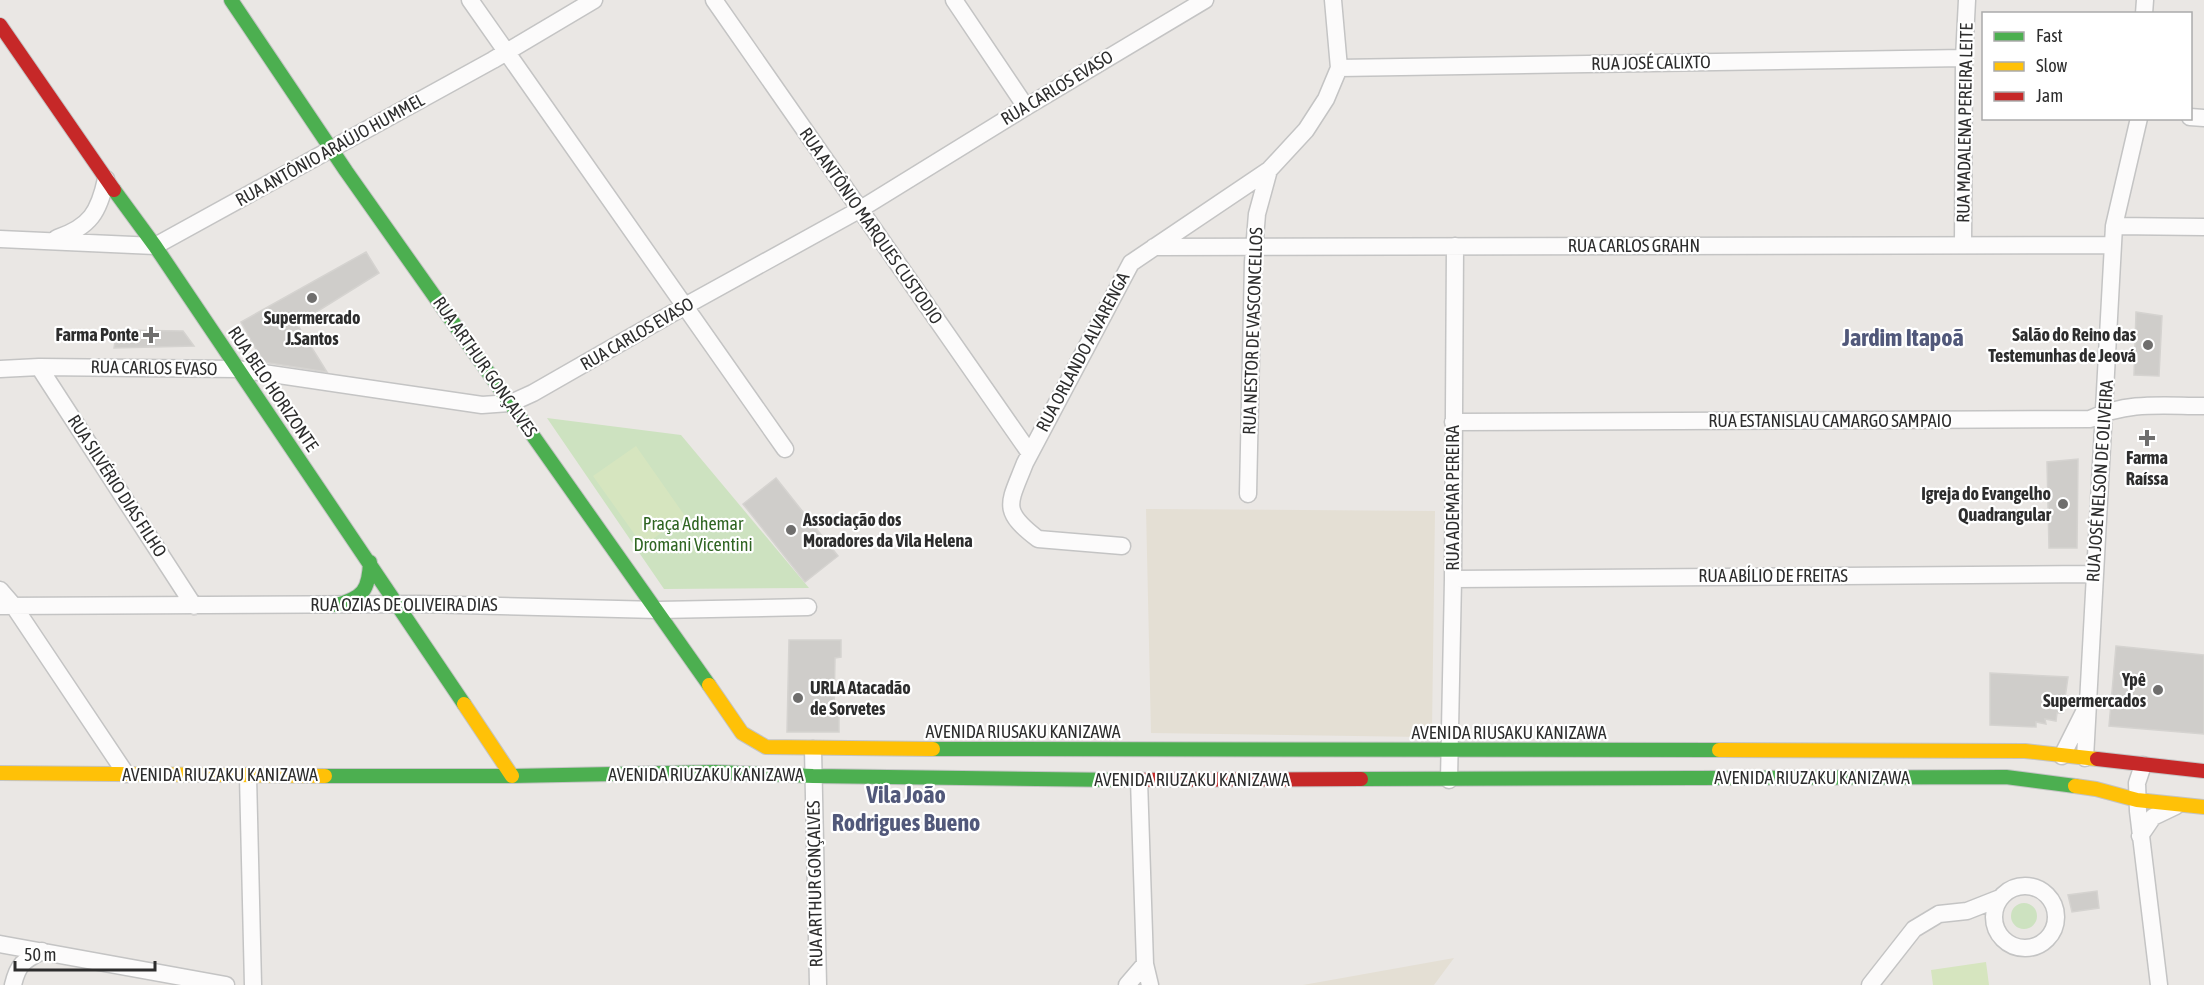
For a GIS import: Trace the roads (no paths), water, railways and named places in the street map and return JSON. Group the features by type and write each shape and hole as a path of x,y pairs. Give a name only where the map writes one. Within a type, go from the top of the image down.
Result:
{"street":[{"name":"RUA ARTHUR GONÇALVES","path":"231,0 742,733 766,747 813,750 818,985"},
{"path":"470,0 784,449"},
{"name":"RUA ANTÔNIO ARAÚJO HUMMEL","path":"155,246 506,52 594,0"},
{"name":"RUA ANTÔNIO MARQUES CUSTODIO","path":"714,0 1029,452"},
{"path":"954,0 1026,106"},
{"name":"RUA ORLANDO ALVARENGA","path":"1122,546 1038,539 1015,519 1010,506 1013,492 1029,452 1131,263 1269,171 1306,130 1326,99 1339,68 1333,0"},
{"name":"RUA MADALENA PEREIRA LEITE","path":"1963,245 1964,58 1967,0"},
{"name":"RUA CARLOS EVASO","path":"0,369 39,367 237,369 482,405 511,403 533,393 859,210 1200,1"},
{"name":"RUA BELO HORIZONTE","path":"0,25 155,246 512,776"},
{"name":"RUA JOSÉ CALIXTO","path":"1339,68 1964,58"},
{"name":"RUA JOSÉ NELSON DE OLIVEIRA","path":"2085,758 2114,226 2139,120"},
{"name":"RUA NESTOR DE VASCONCELLOS","path":"1248,494 1254,246 1257,214 1269,171"},
{"path":"51,240 77,230 94,215 106,179"},
{"path":"2114,226 2204,227"},
{"path":"0,239 155,246"},
{"name":"RUA CARLOS GRAHN","path":"1154,247 2113,245"},
{"name":"RUA ADEMAR PEREIRA","path":"1448,751 1453,579 1455,246"},
{"name":"RUA SILVÉRIO DIAS FILHO","path":"39,367 194,606"},
{"name":"RUA ESTANISLAU CAMARGO SAMPAIO","path":"1453,422 2090,419 2104,412 2130,406 2204,406"},
{"path":"336,605 351,602 360,597 370,578 370,562"},
{"name":"RUA ABÍLIO DE FREITAS","path":"1453,579 2094,574"},
{"path":"0,590 6,605 126,774"},
{"name":"RUA OZIAS DE OLIVEIRA DIAS","path":"6,605 398,604 658,610 808,608"},
{"name":"RUA JOSÉ NELSON DE OLIVEIRA","path":"2062,756 2087,703"},
{"path":"716,772 731,766 737,755 742,733"},
{"name":"AVENIDA RIUSAKU KANIZAWA","path":"813,750 2025,751 2204,771"},
{"path":"1448,751 1449,780"},
{"path":"2062,756 2058,772 2069,785 2082,780 2085,774 2085,758"},
{"path":"2143,765 2137,783 2137,800 2159,985"},
{"name":"AVENIDA RIUZAKU KANIZAWA","path":"0,773 512,776 716,772 813,776 1139,780 2006,777 2096,789 2137,800"},
{"path":"248,776 253,985"},
{"path":"1139,780 1145,964 1150,985"},
{"path":"2137,800 2176,806 2204,807"},
{"path":"2140,836 2153,817 2176,806"},
{"path":"1870,985 1914,928 1939,914 1967,911 2000,898 2017,887 2037,888 2052,902 2055,921 2046,939 2037,945 2028,947 2008,942 2001,936 1994,917 2000,898"},
{"path":"1967,911 1996,927"},
{"path":"0,944 226,985"},
{"path":"13,985 17,971 24,961 42,951"},
{"path":"1127,985 1145,964"}],"place":[{"name":"Supermercado J.Santos","path":"312,298"},
{"name":"Farma Ponte","path":"151,335"},
{"name":"Salão do Reino das Testemunhas de Jeová","path":"2148,345"},
{"name":"Farma Raíssa","path":"2147,438"},
{"name":"Igreja do Evangelho Quadrangular","path":"2063,504"},
{"name":"Associação dos Moradores da Vila Helena","path":"791,530"},
{"name":"Ypê Supermercados","path":"2158,690"},
{"name":"URLA Atacadão de Sorvetes","path":"798,698"}],"district":[{"name":"Jardim Itapoã","path":"1903,338"},
{"name":"Vila João Rodrigues Bueno","path":"906,809"}],"park label":[{"name":"Praça Adhemar Dromani Vicentini","path":"693,534"}]}
